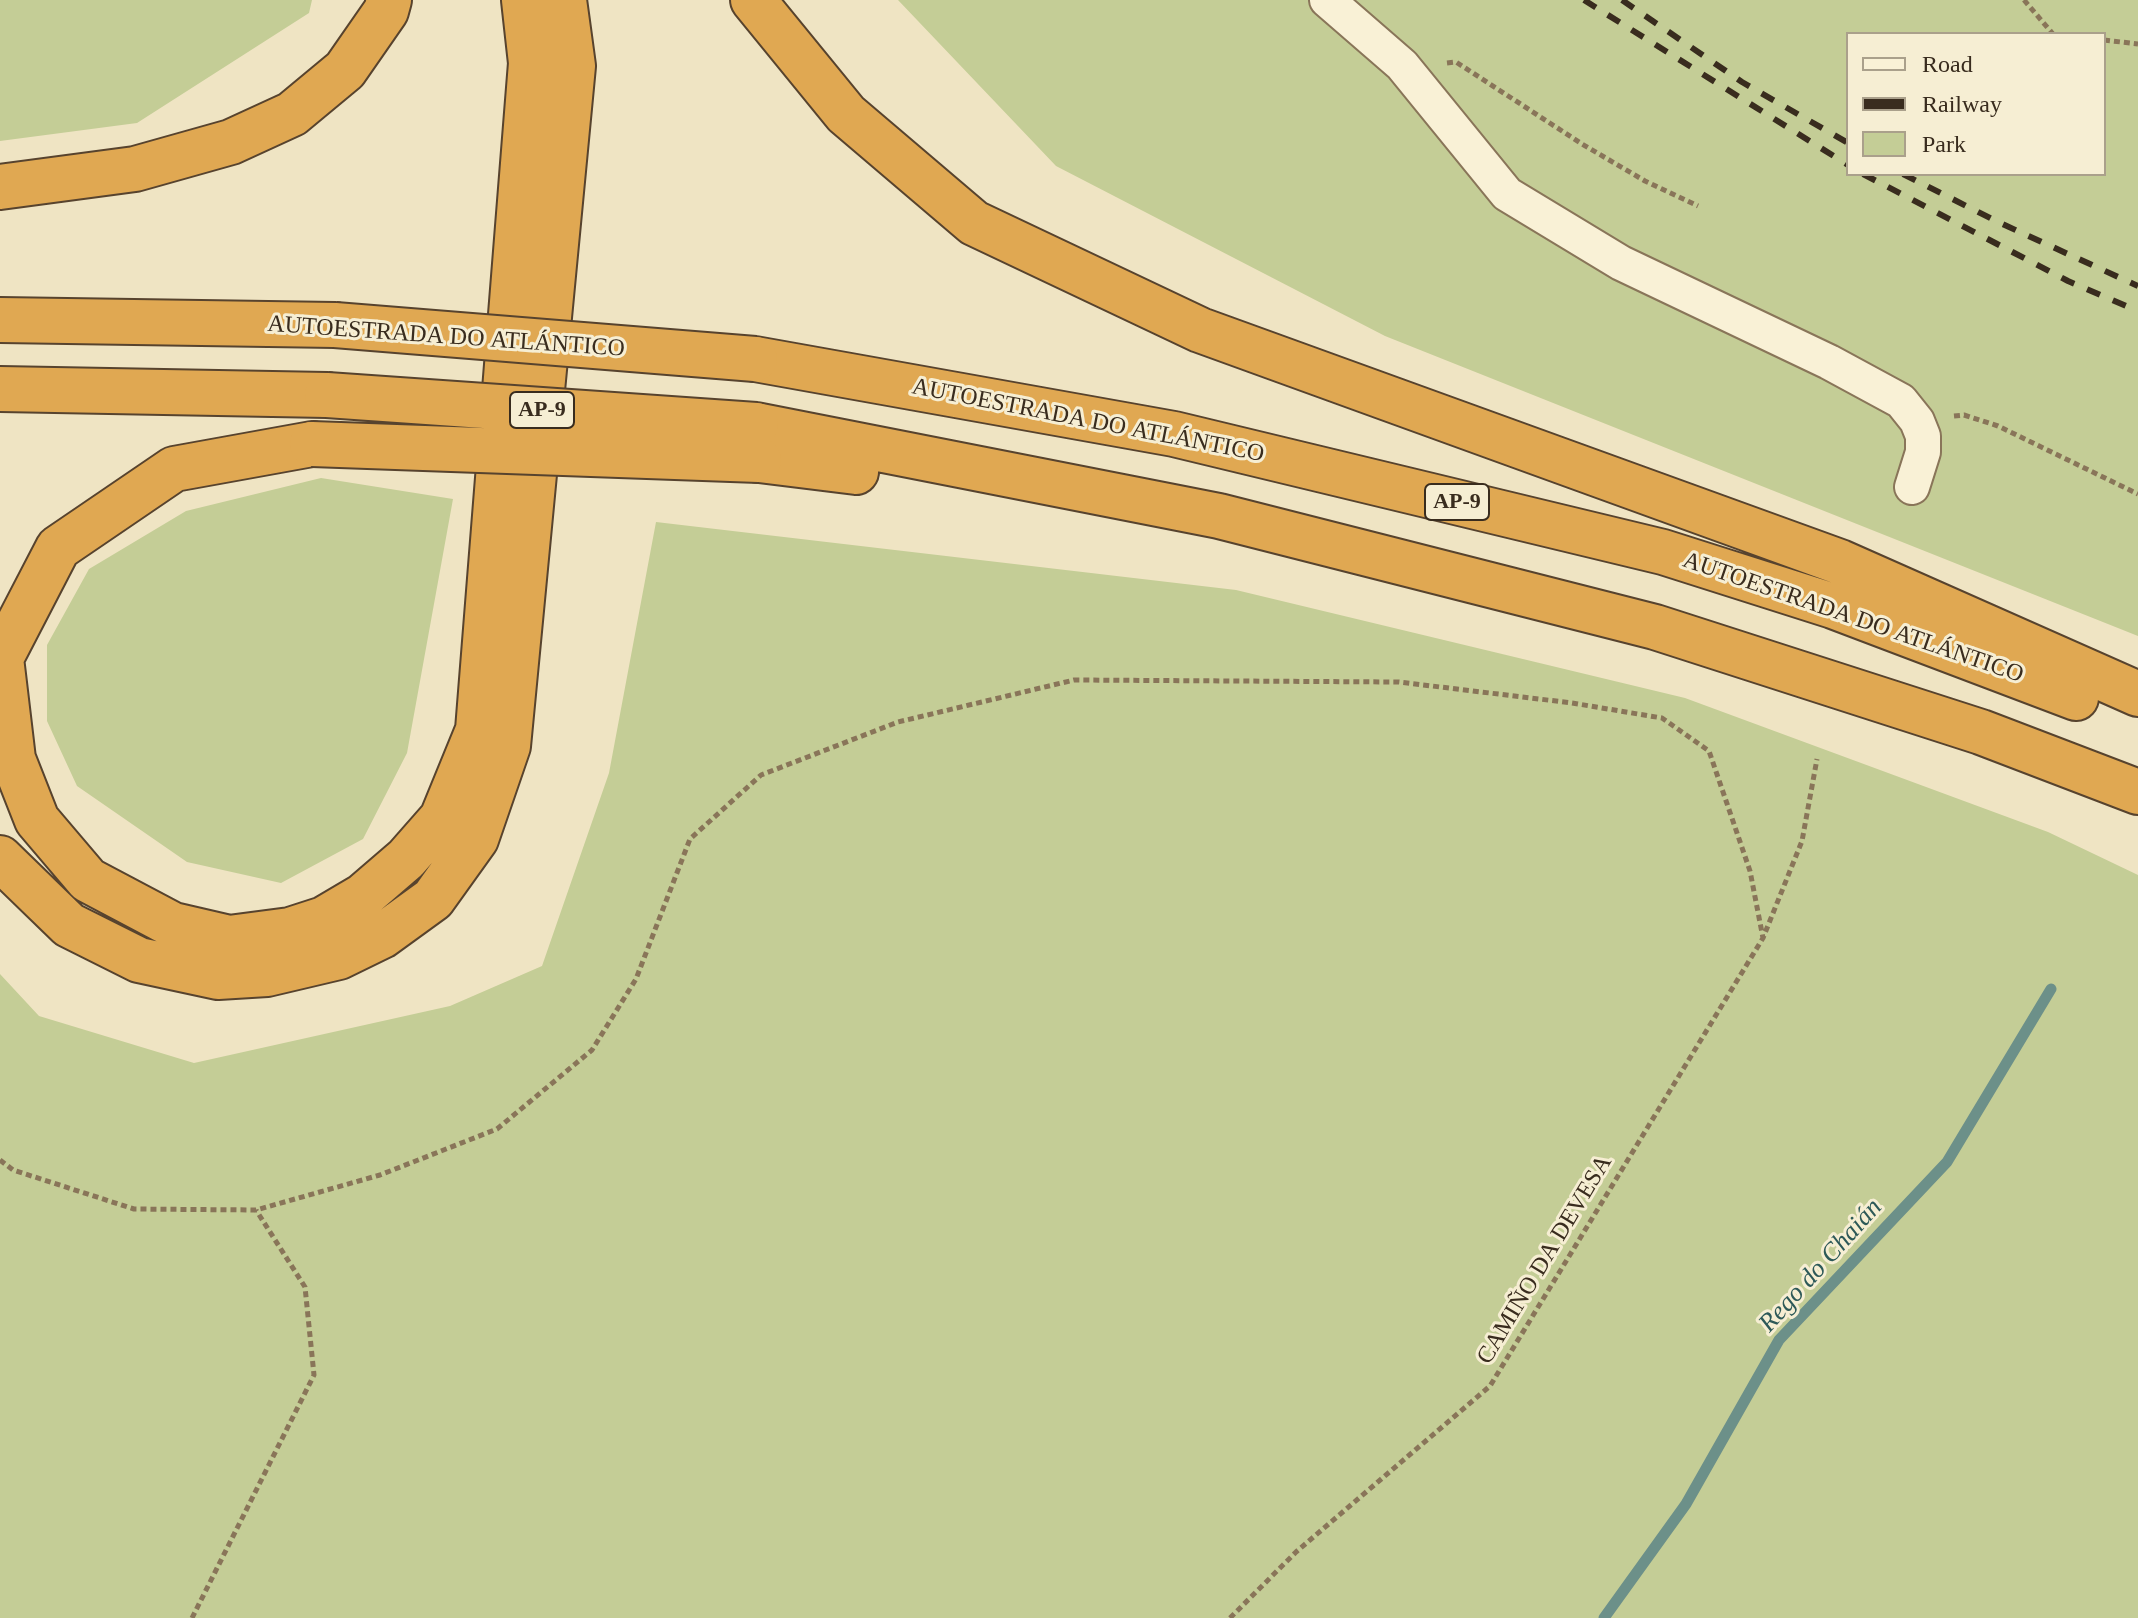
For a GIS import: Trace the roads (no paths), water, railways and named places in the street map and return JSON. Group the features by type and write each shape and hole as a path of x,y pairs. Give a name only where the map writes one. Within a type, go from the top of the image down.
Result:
{"highway":[{"path":"0,187 135,169 231,142 292,114 345,70 386,11 389,0"},
{"path":"524,0 531,63 478,730 442,818 406,859 374,887 324,919 290,930 229,938 173,925 88,880 37,820 13,759 1,658 58,548 174,469 312,444 758,443"},
{"path":"0,858 69,925 139,960 218,977 267,974 339,957 382,936 433,899 476,839 508,746 573,66 564,0"},
{"path":"753,0 846,114 974,223 1200,330 1840,562 2138,694"},
{"name":"AUTOESTRADA DO ATLÁNTICO","path":"0,320 335,325 755,359 1174,434 1663,552 1833,606 2138,722"},
{"name":"AP-9","path":"0,389 327,395 758,443 1219,516 1655,627 1981,732 2138,792"}],"street":[{"path":"1327,0 1402,65 1507,194 1621,263 1867,381 1901,401 1917,421 1923,436 1923,452 1912,487"}],"waterway":[{"name":"Rego do Chaián","path":"1604,1618 1686,1504 1779,1340 1947,1162 2051,989"}],"railway":[{"path":"1584,0 1846,164"},
{"path":"1622,0 1742,82 1846,142"},
{"path":"1867,176 2068,281 2138,311"},
{"path":"1907,176 2138,286"}]}
